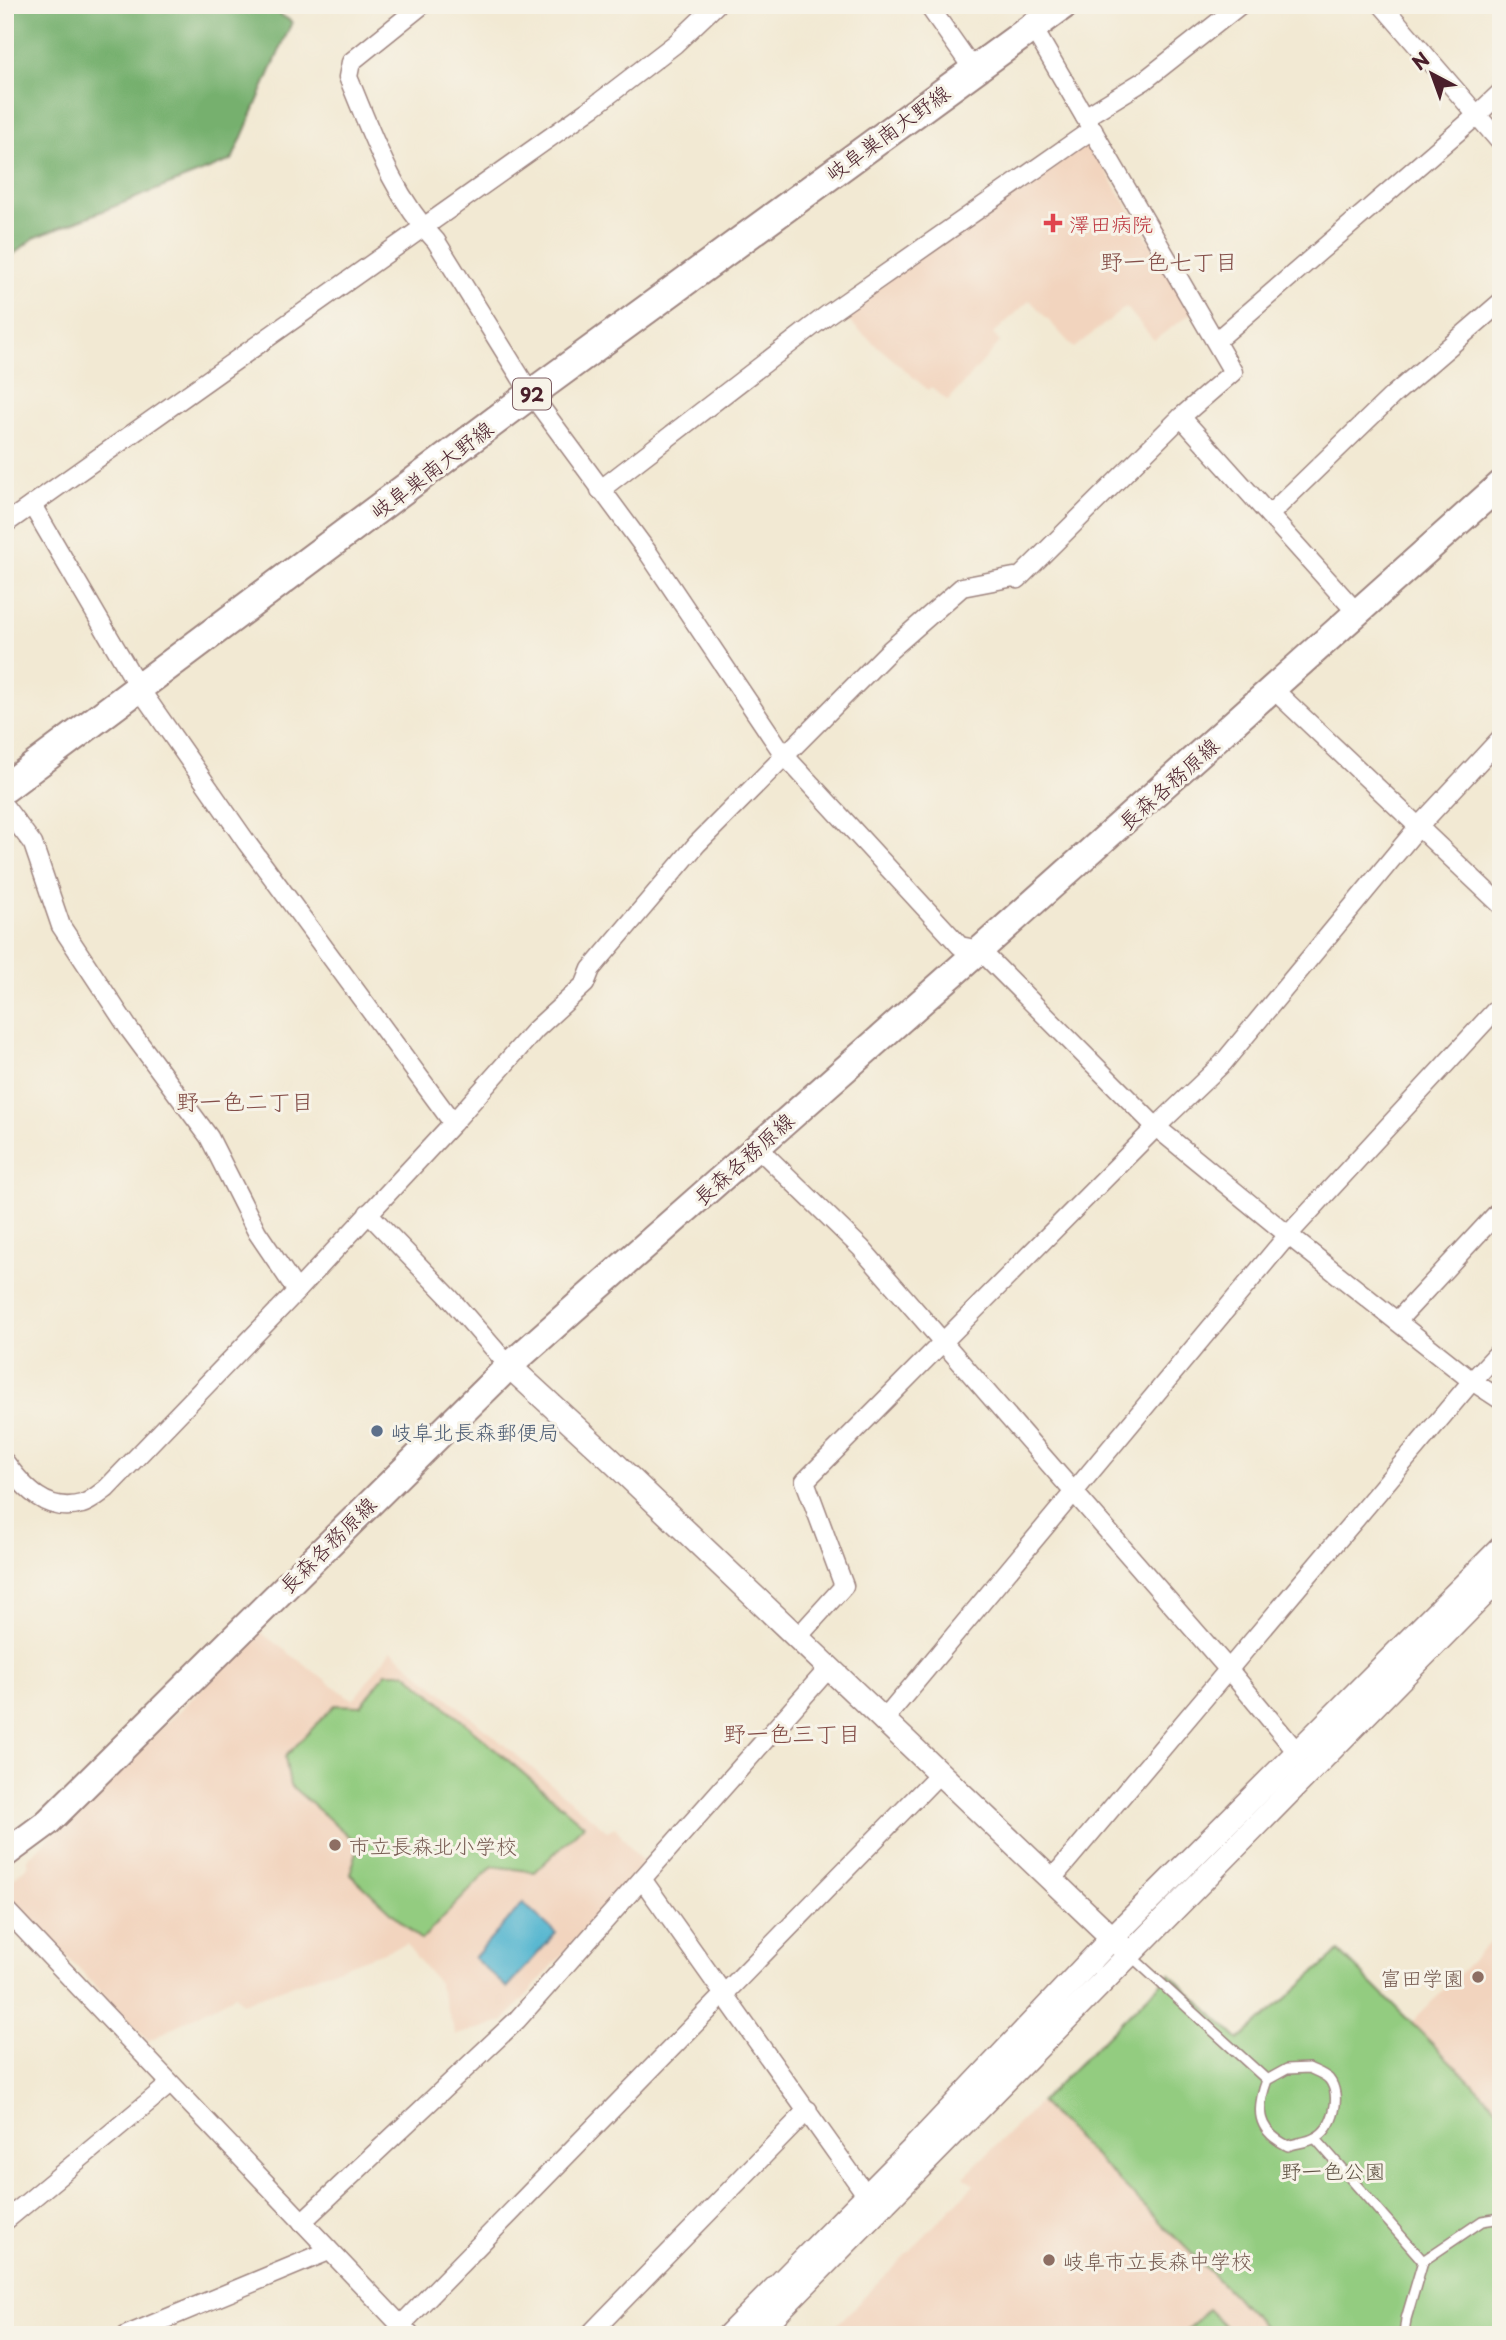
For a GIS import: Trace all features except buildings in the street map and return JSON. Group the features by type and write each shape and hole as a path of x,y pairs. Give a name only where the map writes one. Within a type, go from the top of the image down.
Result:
{"main road":[{"name":"岐阜巣南大野線","path":"5,788 531,394 1063,5"},
{"name":"長森各務原線","path":"5,1854 47,1822 509,1366 1497,494"}],"street":[{"path":"422,5 351,62 348,77 394,185 436,241 531,394 649,554 784,755 960,946 980,950 1156,1127 1472,1381 1501,1400"},
{"path":"5,524 613,91 675,44 716,5"},
{"path":"928,5 973,69"},
{"path":"600,490 827,315 1089,123 1240,5"},
{"path":"1385,6 1501,143"},
{"path":"5,1462 22,1485 52,1506 83,1504 106,1489 297,1291 535,1030 585,984 591,969 697,844 784,755 890,650 962,587 1014,577 1018,579 1181,417 1233,372 1032,26"},
{"path":"1216,341 1501,92"},
{"path":"1269,515 1392,396 1501,302"},
{"path":"1181,417 1358,614"},
{"path":"32,506 139,688 247,843 453,1123"},
{"path":"1273,689 1501,905"},
{"path":"797,1638 844,1586 805,1481 1156,1127 1223,1063 1419,826 1501,738"},
{"path":"5,807 33,844 61,926 129,1029 209,1137 257,1232 297,1291"},
{"path":"883,1721 1288,1235 1501,1004"},
{"path":"756,1146 861,1248 1229,1670 1297,1752"},
{"path":"1397,1321 1501,1209"},
{"path":"368,1213 449,1297 509,1366 1130,1955"},
{"path":"1051,1880 1501,1350"},
{"path":"729,2335 867,2196 1112,1938 1501,1548"},
{"path":"755,2335 1501,1577"},
{"path":"302,2222 517,2020 828,1669"},
{"path":"5,1909 406,2330 724,1995 939,1774"},
{"path":"642,1879 867,2196"},
{"path":"5,2221 170,2084"},
{"path":"589,2335 807,2110"},
{"path":"127,2335 324,2253 328,2249"}],"lane":[{"path":"1130,1955 1267,2080"},
{"path":"1309,2068 1328,2078 1334,2090 1334,2111 1328,2127 1315,2138 1288,2146 1276,2140 1263,2125 1258,2105 1267,2080 1287,2069 1309,2068"},
{"path":"1315,2138 1423,2261"},
{"path":"1404,2335 1423,2261 1482,2221 1501,2218"}],"shaded area":[{"name":"澤田病院","path":"1090,145 1193,312 1154,340 1126,307 1074,348 1030,300 993,334 1000,342 948,401 931,387 928,390 839,313 1079,146"},
{"name":"市立長森北小学校","path":"260,1632 353,1700 391,1650 607,1831 615,1827 643,1863 503,2022 456,2035 438,1983 406,1944 242,2003 235,1995 148,2041 5,1893 5,1886 29,1864 26,1860"},
{"name":"富田学園","path":"1501,1931 1501,2112 1411,2023"},
{"name":"岐阜市立長森中学校","path":"1040,2102 1273,2335 827,2335 974,2185 964,2176"}],"green space":[{"path":"5,5 265,5 292,22 232,160 34,238 5,261"},
{"path":"386,1673 406,1673 584,1825 535,1872 493,1866 421,1940 350,1874 359,1845 290,1785 285,1757 335,1705 361,1706"},
{"name":"野一色公園","path":"1339,1951 1501,2112 1501,2335 1273,2335 1040,2102 1170,1974 1239,2040"},
{"path":"1208,2309 1234,2335 1182,2335"}],"water":[{"path":"523,1903 556,1933 507,1988 474,1958"}],"place":[{"name":"澤田病院","path":"1053,223"},
{"name":"岐阜北長森郵便局","path":"377,1431"},
{"name":"市立長森北小学校","path":"335,1845"},
{"name":"富田学園","path":"1478,1977"},
{"name":"岐阜市立長森中学校","path":"1049,2260"}],"district":[{"name":"野一色七丁目","path":"1169,260"},
{"name":"野一色二丁目","path":"245,1100"},
{"name":"野一色三丁目","path":"792,1732"}]}
